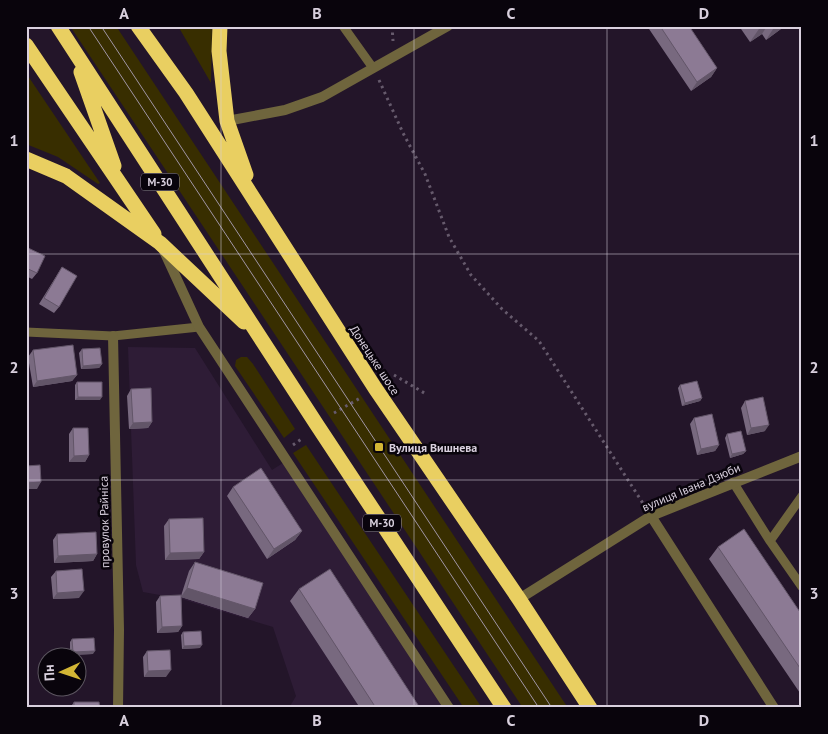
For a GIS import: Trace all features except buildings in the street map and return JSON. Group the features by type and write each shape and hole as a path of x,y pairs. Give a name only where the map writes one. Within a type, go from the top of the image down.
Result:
{"highway":[{"name":"М-30","path":"58,26 504,708"},
{"name":"Донецьке шосе","path":"138,26 186,93 375,388 519,599 590,708"},
{"path":"152,26 186,93"},
{"path":"220,26 219,51 227,121 254,197"},
{"path":"26,45 160,243"},
{"path":"72,48 122,186"},
{"path":"26,159 66,176 160,243 261,339"}],"street":[{"path":"227,121 285,110 322,97 448,26"},
{"path":"160,243 199,327 450,708"},
{"name":"провулок Райніса","path":"114,336 119,620 118,708"},
{"name":"вулиця Івана Дзюби","path":"519,599 651,516 802,456"},
{"path":"651,516 774,708"}],"lane":[{"path":"343,26 373,68"},
{"path":"26,332 114,336 199,327"},
{"path":"733,482 802,588"},
{"path":"770,541 802,496"}],"path":[{"path":"373,68 403,133 426,174 449,237 470,275 502,309 539,341 651,516"},
{"path":"394,375 426,394"},
{"path":"334,414 362,397"}],"shaded area":[{"path":"70,26 116,26 568,708 523,708"},
{"path":"178,26 212,26 211,83"},
{"path":"26,73 100,183 98,184 58,157 26,144"},
{"path":"128,347 195,348 272,470 283,463 446,708 289,708 296,696 273,627 182,599 143,592 136,565"},
{"path":"241,357 247,357 253,364 295,429 284,438 235,366 236,360"},
{"path":"306,445 482,708 464,708 293,453"}],"tram line":[{"path":"88,26 539,708"},
{"path":"101,26 552,708"}],"place":[{"name":"Вулиця Вишнева","path":"379,447"}]}
